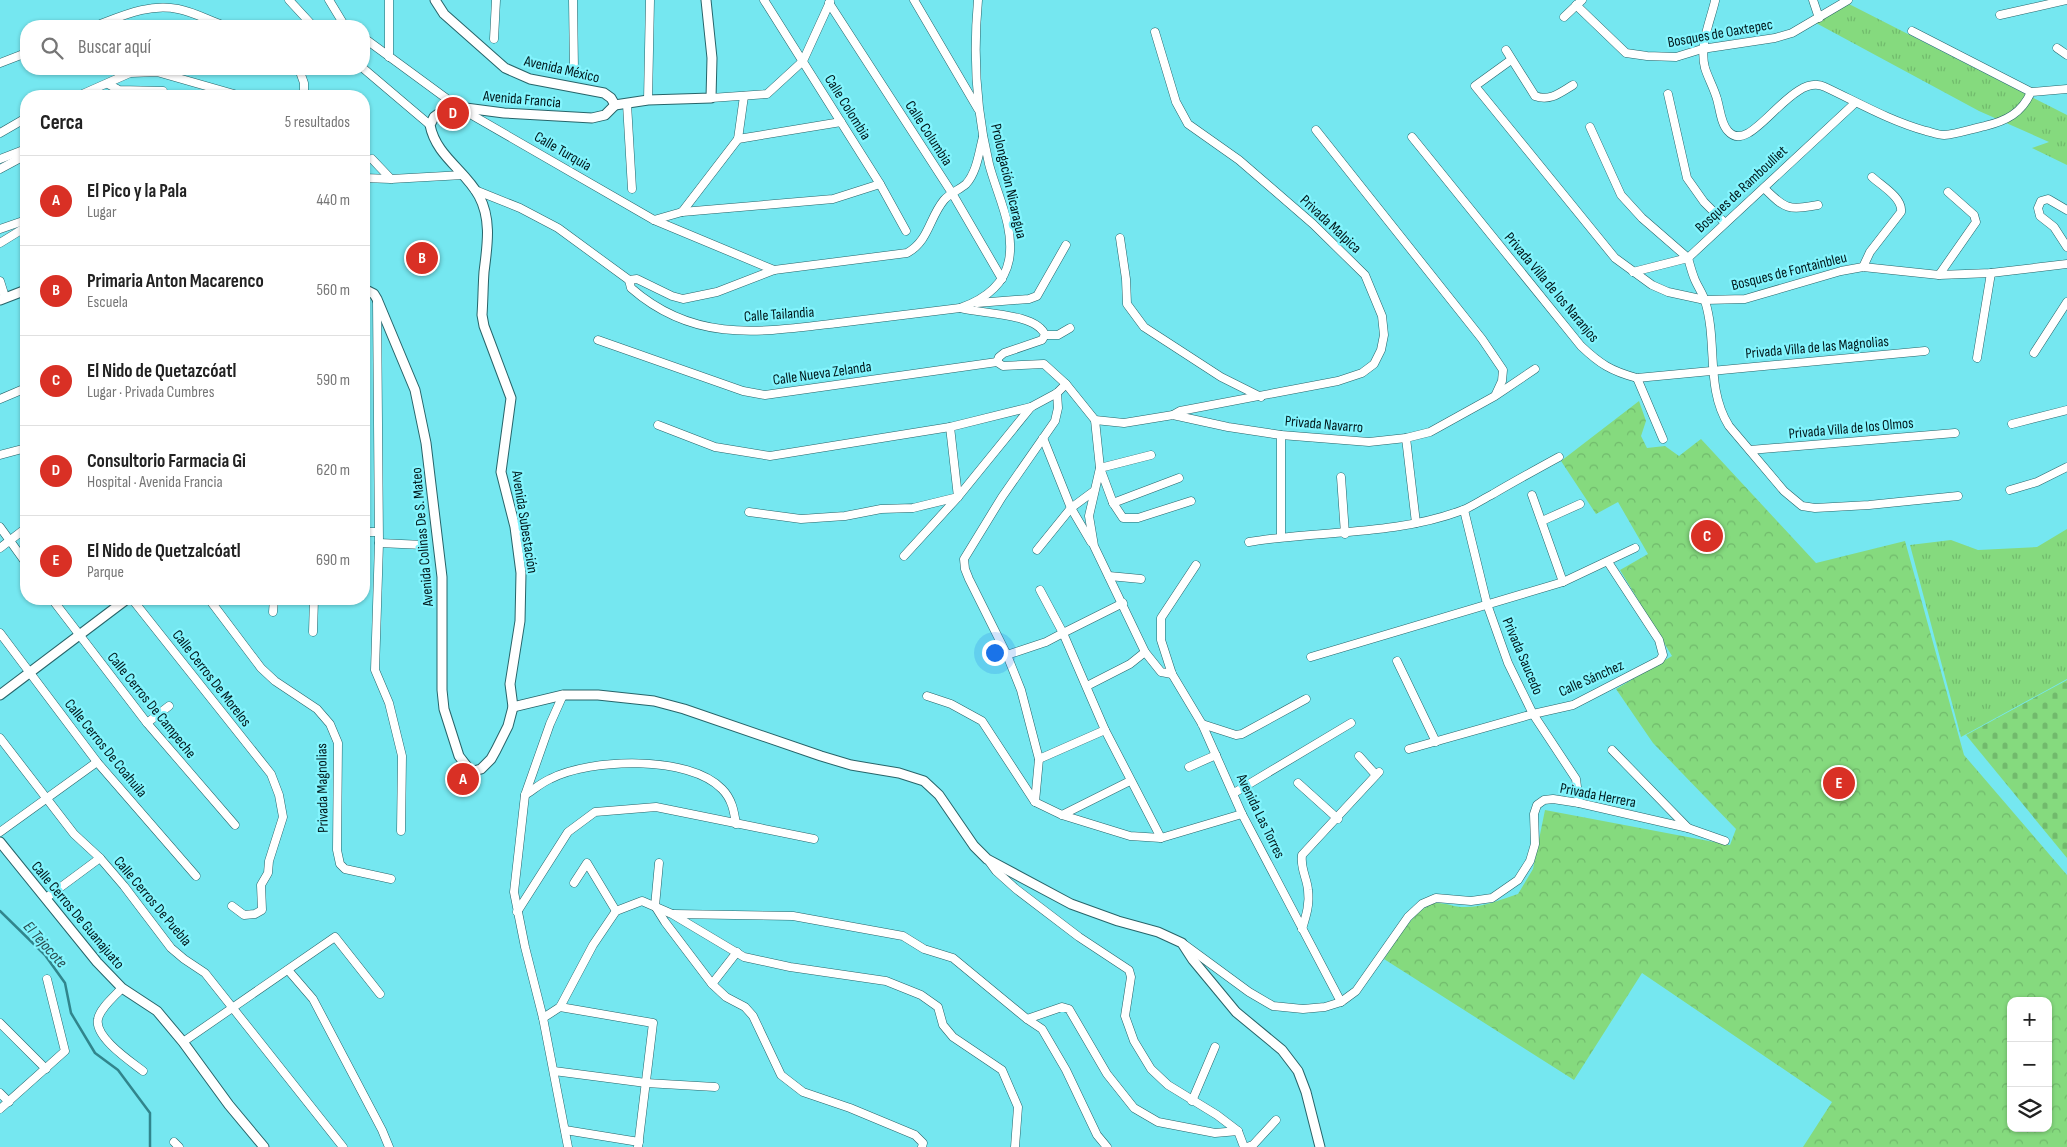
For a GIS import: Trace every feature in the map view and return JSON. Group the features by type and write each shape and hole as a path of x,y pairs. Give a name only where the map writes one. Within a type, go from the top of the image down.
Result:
{"street":[{"path":"289,0 307,20"},
{"path":"329,0 341,20"},
{"path":"389,0 389,57"},
{"name":"Avenida México","path":"435,0 444,14 505,68 530,80 604,93 611,98 615,105"},
{"path":"494,39 496,0"},
{"path":"573,0 574,69"},
{"path":"648,100 650,0"},
{"path":"706,0 712,58 711,98"},
{"name":"Calle Colombia","path":"764,0 842,122 906,231"},
{"path":"914,0 979,110"},
{"name":"Prolongación Nicaragua","path":"975,303 992,291 1002,279 1009,261 1011,241 990,164 979,110 974,37 978,0"},
{"path":"1813,0 1818,18"},
{"name":"Bosques de Oaxtepec","path":"1579,3 1626,53 1676,57 1702,49 1775,38 1792,33 1848,0"},
{"path":"2000,15 2067,0"},
{"path":"1715,1 1702,49 1705,67 1716,93 1723,122 1728,132 1736,136 1747,135 1757,129 1771,113 1797,91 1809,86 1823,86 1855,103 1905,125 1942,135 2008,119 2026,103 2031,92"},
{"path":"615,105 648,100 767,94 803,61 830,2"},
{"name":"Calle Columbia","path":"830,2 952,193 1002,279"},
{"path":"1564,17 1579,3"},
{"path":"111,20 133,12 154,8 178,9 208,20"},
{"path":"1912,31 2031,92 2067,89"},
{"name":"Privada Malpica","path":"1155,32 1176,102 1188,124 1239,160 1313,224 1365,274 1382,316 1384,334 1381,350 1374,364 1362,373 1338,381 1180,411 1173,415"},
{"name":"Calle Turquia","path":"370,43 458,107 654,220 774,270"},
{"path":"2056,48 2067,55"},
{"path":"1506,50 1535,96 1542,99 1555,96 1573,85"},
{"path":"0,63 20,55"},
{"name":"Bosques de Fontainbleu","path":"1511,60 1475,86 1615,258 1652,285 1668,292 1705,300 1745,299 1775,292 1841,271 1863,267 1939,274 1991,273 2067,264"},
{"path":"370,74 430,125"},
{"path":"93,90 126,75"},
{"path":"168,75 220,90"},
{"path":"301,75 304,90"},
{"path":"108,84 119,90"},
{"path":"1668,94 1687,178 1704,202 1725,222"},
{"path":"682,212 738,139 744,96"},
{"name":"Bosques de Ramboulliet","path":"1633,272 1688,258 1855,103"},
{"path":"627,104 632,189"},
{"name":"Avenida Francia","path":"430,125 434,116 445,110 458,107 504,113 592,118 605,115 615,105"},
{"path":"0,134 20,122"},
{"path":"738,139 842,122"},
{"name":"Avenida Subestación","path":"430,125 432,137 438,147 475,190 484,210 487,232 482,315 484,326 512,398 501,472 515,527 521,573 520,621 510,684 512,707"},
{"path":"1590,127 1621,195 1642,218 1688,258 1695,281 1705,300 1712,345 1712,370 1722,415 1729,426 1784,491 1802,506 1815,508 1860,506 1958,496"},
{"path":"1316,130 1482,339 1503,370 1502,381 1495,396"},
{"path":"629,280 637,278 672,296 683,299 717,292 774,270 907,253 917,248 928,232 944,200 967,183 976,165 983,134"},
{"name":"Privada Villa de los Naranjos","path":"1412,137 1581,346 1599,363 1620,374 1637,378 1712,370"},
{"path":"0,159 20,151"},
{"path":"0,169 20,158"},
{"path":"372,158 391,179"},
{"path":"370,178 391,179 463,175"},
{"path":"1863,267 1870,252 1901,212 1902,206 1898,200 1872,177"},
{"path":"654,220 682,212 833,199 880,184"},
{"path":"1764,188 1781,205 1795,209 1818,204"},
{"name":"Calle Tailandia","path":"475,190 520,208 558,228 629,280 631,288 659,308 690,323 718,330 764,332 960,308 975,303"},
{"path":"1939,274 1976,222 1974,214 1948,192"},
{"path":"2067,210 2048,199 2041,201 2038,208 2040,216 2054,227 2067,247"},
{"path":"0,228 20,222"},
{"path":"0,243 20,231"},
{"path":"1120,238 1126,279 1127,304 1144,327 1221,377 1261,397"},
{"path":"975,303 1029,299 1038,296 1066,246"},
{"path":"1977,358 1991,273"},
{"path":"0,281 3,298 20,292"},
{"name":"Avenida Colinas De S. Mateo","path":"370,292 377,299 415,390 426,443 442,578 442,690 444,709 459,756 469,769 474,771 482,769 491,759 508,726 512,707"},
{"path":"377,299 379,544 375,670 389,703 402,756 401,831"},
{"path":"2034,353 2067,302"},
{"path":"960,308 977,313 1006,315 1026,320 1042,328 1045,335"},
{"path":"1045,335 1058,335 1070,328"},
{"path":"1045,335 1042,340 1004,354 999,357 997,362 1003,366 1044,364 1066,384 1096,420 1100,468 1113,503 1123,518 1138,518 1191,501"},
{"name":"Calle Nueva Zelanda","path":"598,340 734,388 765,395 997,362"},
{"name":"Privada Villa de las Magnolias","path":"1712,370 1925,350"},
{"name":"Privada Navarro","path":"1096,420 1124,423 1173,415 1228,428 1281,435 1370,442 1406,438 1430,432 1495,396 1535,369"},
{"path":"1637,378 1663,439"},
{"path":"658,425 715,447 770,456 950,427 1031,407 1057,393 1066,384"},
{"path":"0,399 20,391"},
{"path":"1035,802 1039,759 1021,690 1007,655 968,579 964,559 1002,497 1055,421 1058,408 1057,393"},
{"path":"904,556 958,497 1031,407"},
{"path":"2012,424 2067,410"},
{"path":"950,427 958,497"},
{"name":"Privada Villa de los Olmos","path":"1750,450 1955,433"},
{"path":"1281,435 1281,537"},
{"path":"1042,438 1071,508 1094,546 1145,652 1161,672 1172,674"},
{"path":"1406,438 1416,523"},
{"path":"0,455 20,452"},
{"path":"1100,468 1151,455"},
{"path":"1250,542 1281,537 1345,534 1416,523 1464,510 1559,457"},
{"path":"2010,490 2037,482 2067,467"},
{"path":"1094,546 1089,516 1100,468"},
{"path":"1341,477 1345,534"},
{"path":"1113,503 1179,478"},
{"path":"1037,550 1071,508 1094,491"},
{"path":"1532,495 1562,582"},
{"path":"749,512 801,519 845,516 881,509 913,508 958,497"},
{"path":"1542,521 1580,504"},
{"name":"Privada Saucedo","path":"1464,510 1486,604 1508,663 1533,714 1576,779 1580,803"},
{"path":"0,527 20,555"},
{"path":"370,532 378,532"},
{"path":"0,548 20,533"},
{"path":"379,544 424,545"},
{"path":"1311,657 1562,582 1635,548"},
{"name":"Calle Sánchez","path":"1409,748 1573,705 1660,660 1663,655 1659,640 1608,562"},
{"name":"Avenida Las Torres","path":"1196,565 1161,618 1161,640 1172,674 1202,724 1242,814 1340,1002"},
{"path":"1109,576 1141,578"},
{"path":"1040,590 1063,633 1105,730 1161,838"},
{"path":"1007,655 1046,642 1123,603"},
{"name":"Calle Cerros De Campeche","path":"56,605 147,724 235,825"},
{"path":"0,694 119,605"},
{"name":"Calle Cerros De Morelos","path":"137,605 271,774 279,795 283,817 269,861 268,873 261,886 262,910 255,914 244,915 232,906"},
{"name":"Privada Magnolias","path":"214,605 261,668 275,681 317,709 330,724 338,743 337,850 340,864 345,869 391,880"},
{"path":"272,612 273,605"},
{"path":"313,632 314,605"},
{"name":"Calle Cerros De Coahuila","path":"0,633 97,762 196,876"},
{"path":"1087,686 1130,664 1145,652"},
{"path":"1397,661 1436,742"},
{"path":"512,707 563,695 598,695 654,701 684,709 851,765 899,773 924,781 939,795 974,846 996,871 1079,937 1128,970 1131,978 1125,1016 1134,1042 1152,1069 1168,1085 1217,1115 1238,1131 1245,1147 1253,1145 1276,1120"},
{"path":"563,695 550,724 525,796 514,892 517,912 543,1018 568,1147"},
{"path":"927,696 951,704 982,722 1035,802 1062,815 1130,836 1161,838 1242,814"},
{"path":"1202,724 1242,734 1306,699"},
{"path":"147,724 169,706"},
{"path":"1234,793 1351,723"},
{"path":"1039,759 1105,730"},
{"name":"Calle Cerros De Puebla","path":"0,738 74,834 100,858 130,893 171,948 205,973 344,1147"},
{"path":"1612,750 1688,828"},
{"path":"1189,767 1216,754"},
{"path":"1302,929 1308,908 1308,888 1300,863 1302,855 1338,819 1377,774 1359,756"},
{"path":"0,832 97,762"},
{"path":"525,796 551,779 576,770 606,765 664,765 686,768 708,777 723,790 732,802 736,824"},
{"path":"1062,815 1130,781"},
{"path":"1298,783 1338,819"},
{"name":"Privada Herrera","path":"1340,1002 1356,990 1408,917 1422,904 1436,898 1471,901 1492,898 1518,880 1530,861 1535,844 1534,814 1537,805 1544,800 1554,799 1580,803 1688,828 1725,841"},
{"path":"517,912 568,832 596,812 656,807 814,839"},
{"name":"Calle Cerros De Guanajuato","path":"0,842 97,962 122,988 157,1011 263,1147"},
{"path":"46,898 100,858"},
{"path":"986,858 1071,904 1118,921 1158,932 1182,943 1250,992 1273,1006 1303,1009 1325,1007 1340,1002"},
{"path":"574,882 587,863 616,911"},
{"path":"659,863 655,906 712,984 726,998 745,1007 753,1016 781,1074 802,1092 850,1108 916,1135 923,1143 922,1147"},
{"path":"543,1018 560,1007 593,945 616,911 642,901 672,914 744,956 790,967 886,980 921,996 938,1007 942,1024 953,1037 1002,1070 1018,1107 1015,1147"},
{"path":"672,914 793,916 903,936 924,949 953,958 1027,1019 1042,1028 1066,1070 1097,1135 1107,1147"},
{"path":"183,1042 335,937 380,994"},
{"path":"1182,943 1193,960 1236,1012 1282,1050 1298,1071 1306,1092 1320,1147"},
{"path":"712,984 737,952"},
{"path":"288,970 313,999 382,1130 389,1147"},
{"path":"0,1109 65,1051 47,979"},
{"path":"122,988 102,1011 98,1019 99,1032 143,1071"},
{"path":"560,1007 653,1023 639,1144 565,1130"},
{"path":"1027,1019 1062,1007 1069,1010 1107,1074 1134,1108 1158,1122 1215,1133 1238,1131"},
{"path":"0,1023 46,1069"},
{"path":"1192,1100 1215,1047"},
{"path":"554,1070 646,1083 715,1087"},
{"path":"0,1093 9,1102"}],"green space":[{"path":"1849,4 2067,115 2067,165 2032,148 2049,142 1979,111 1816,23"},
{"path":"1639,401 1646,421 1641,436 1647,448 1665,446 1679,456 1701,439 1816,563 1905,541 1964,755 2067,875 2067,1147 1803,1147 1832,1102 1642,973 1574,1080 1384,959 1406,927 1427,906 1439,903 1458,907 1473,907 1518,894 1533,869 1545,810 1730,845 1736,829 1653,743 1616,689 1672,656 1620,570 1648,554 1618,502 1596,514 1561,461"},
{"path":"2067,529 2067,679 1961,737 1910,545 1951,540 1978,550 2037,547"},
{"path":"2067,680 2067,858 1966,735"}],"waterway":[{"name":"El Tejocote","path":"0,911 45,955 65,983 71,1013 95,1053 118,1070 150,1113 150,1147"}],"place":[{"name":"Consultorio Farmacia Gi","path":"453,113"},
{"name":"Primaria Anton Macarenco","path":"422,258"},
{"name":"El Nido de Quetazcóatl","path":"1707,536"},
{"name":"El Pico y la Pala","path":"463,779"},
{"name":"El Nido de Quetzalcóatl","path":"1839,783"}]}
